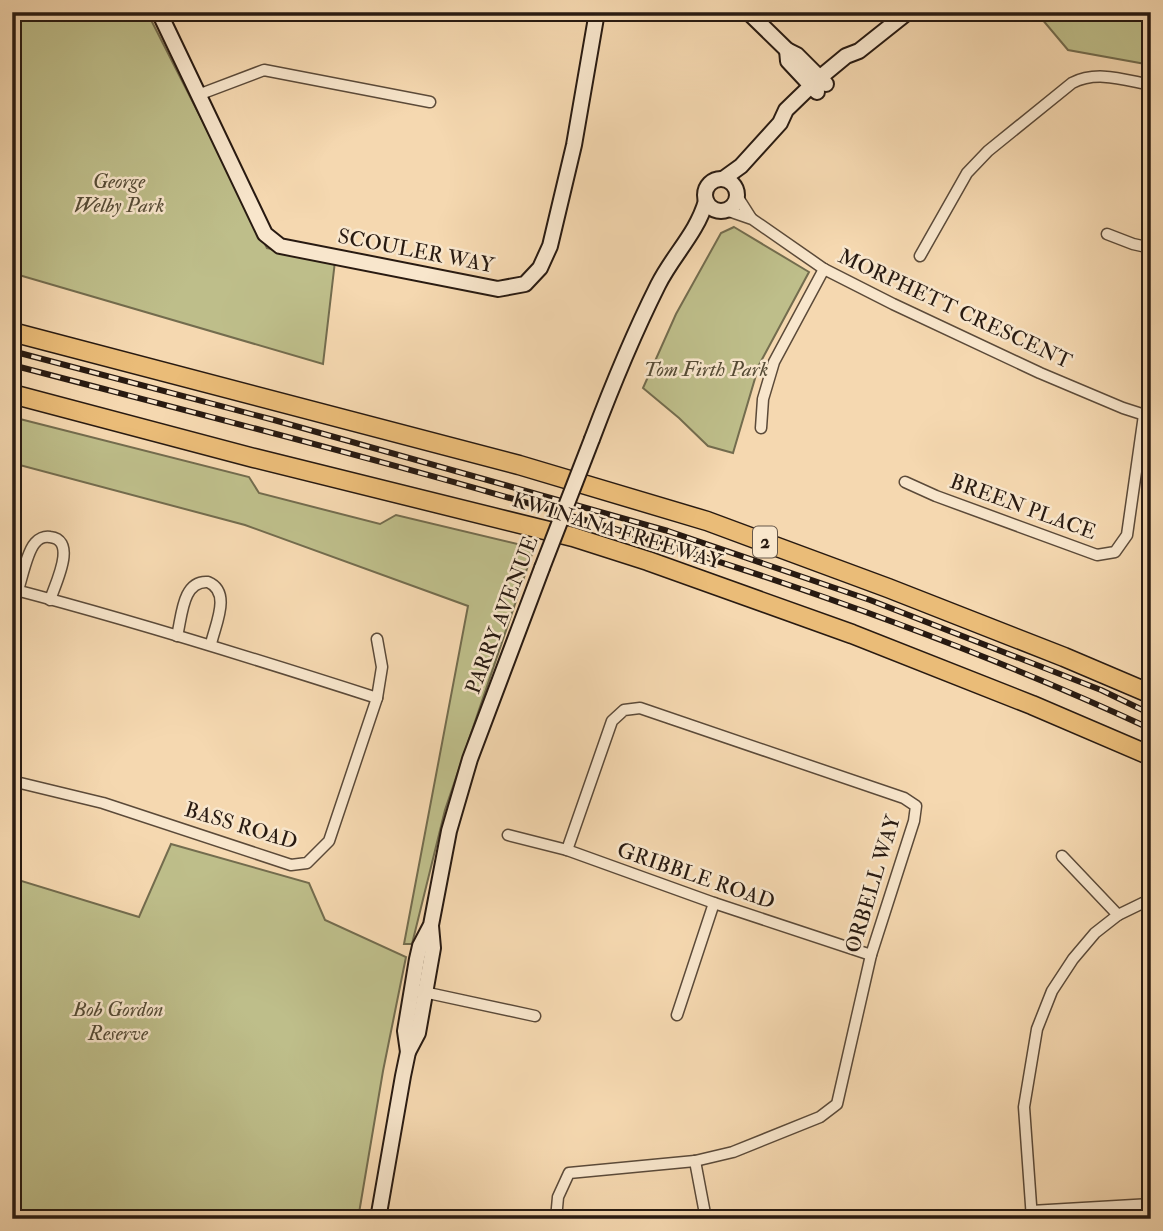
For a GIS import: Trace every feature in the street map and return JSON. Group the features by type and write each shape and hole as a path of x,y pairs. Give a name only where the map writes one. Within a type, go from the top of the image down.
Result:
{"highway":[{"name":"KWINANA FREEWAY","path":"12,332 507,462 707,521 888,588 1151,694"},
{"name":"KWINANA FREEWAY","path":"12,394 254,458 573,537 852,634 1151,756"}],"main road":[{"name":"SCOULER WAY","path":"159,12 265,234 280,246 498,289 525,284 540,268 550,246 574,145 597,12"},
{"path":"748,12 787,50 788,61 819,85"},
{"name":"PARRY AVENUE","path":"378,1219 408,1052 418,1034 419,991 433,948 430,925 449,831 470,759 625,352 660,281 701,220 708,185 712,181 723,179 741,166 780,123 793,116 846,56 859,51 908,12"},
{"name":"PARRY AVENUE","path":"701,220 733,205 741,166"},
{"path":"723,179 728,181 736,192"},
{"path":"706,201 711,208 723,211"}],"street":[{"path":"198,95 264,70 430,102"},
{"path":"920,256 967,173 988,150 1072,83 1102,76 1151,85"},
{"name":"MORPHETT CRESCENT","path":"736,192 752,219"},
{"name":"MORPHETT CRESCENT","path":"723,211 752,219 824,269 892,304 1040,373 1147,416"},
{"path":"1107,234 1151,248"},
{"path":"761,428 763,399 774,362 824,269"},
{"name":"BREEN PLACE","path":"905,482 1097,555 1115,552 1127,535 1147,416"},
{"path":"50,600 65,555 62,544 52,537 41,538 33,546 15,590 50,600 177,636 211,644 377,698"},
{"path":"177,636 188,592 197,583 208,582 218,588 221,599 211,644"},
{"name":"BASS ROAD","path":"12,781 103,803 291,865 307,863 329,841 377,698 382,667 377,639"},
{"name":"ORBELL WAY","path":"556,1219 558,1198 569,1173 695,1161 733,1152 820,1117 837,1104 871,955 914,821 916,806 904,797 640,708 624,710 612,722 567,850"},
{"name":"GRIBBLE ROAD","path":"508,835 567,850 714,903 871,955"},
{"path":"1062,856 1118,915"},
{"path":"1151,898 1118,915 1095,933 1073,959 1052,991 1037,1029 1024,1107 1031,1215 1151,1204"},
{"path":"677,1015 714,903"},
{"path":"419,991 535,1016"},
{"path":"695,1161 706,1219"}],"green space":[{"name":"George Welby Park","path":"12,12 147,12 267,248 335,261 323,364 12,273"},
{"path":"1036,12 1151,12 1151,65 1068,50"},
{"name":"Tom Firth Park","path":"734,227 809,272 759,365 733,453 708,446 643,388 676,314 721,233"},
{"path":"12,417 249,477 259,493 380,524 396,515 534,548 445,810 412,944 404,944 468,606 245,525 12,463"},
{"name":"Bob Gordon Reserve","path":"171,844 309,883 325,920 406,957 358,1219 12,1219 12,878 139,917"},
{"path":"1151,1213 1151,1219 1059,1219 1074,1216"}],"railway":[{"path":"12,351 274,420 668,531 870,600 1101,690 1151,714"},
{"path":"12,365 446,480 733,566 874,615 1014,669 1151,729"}]}
